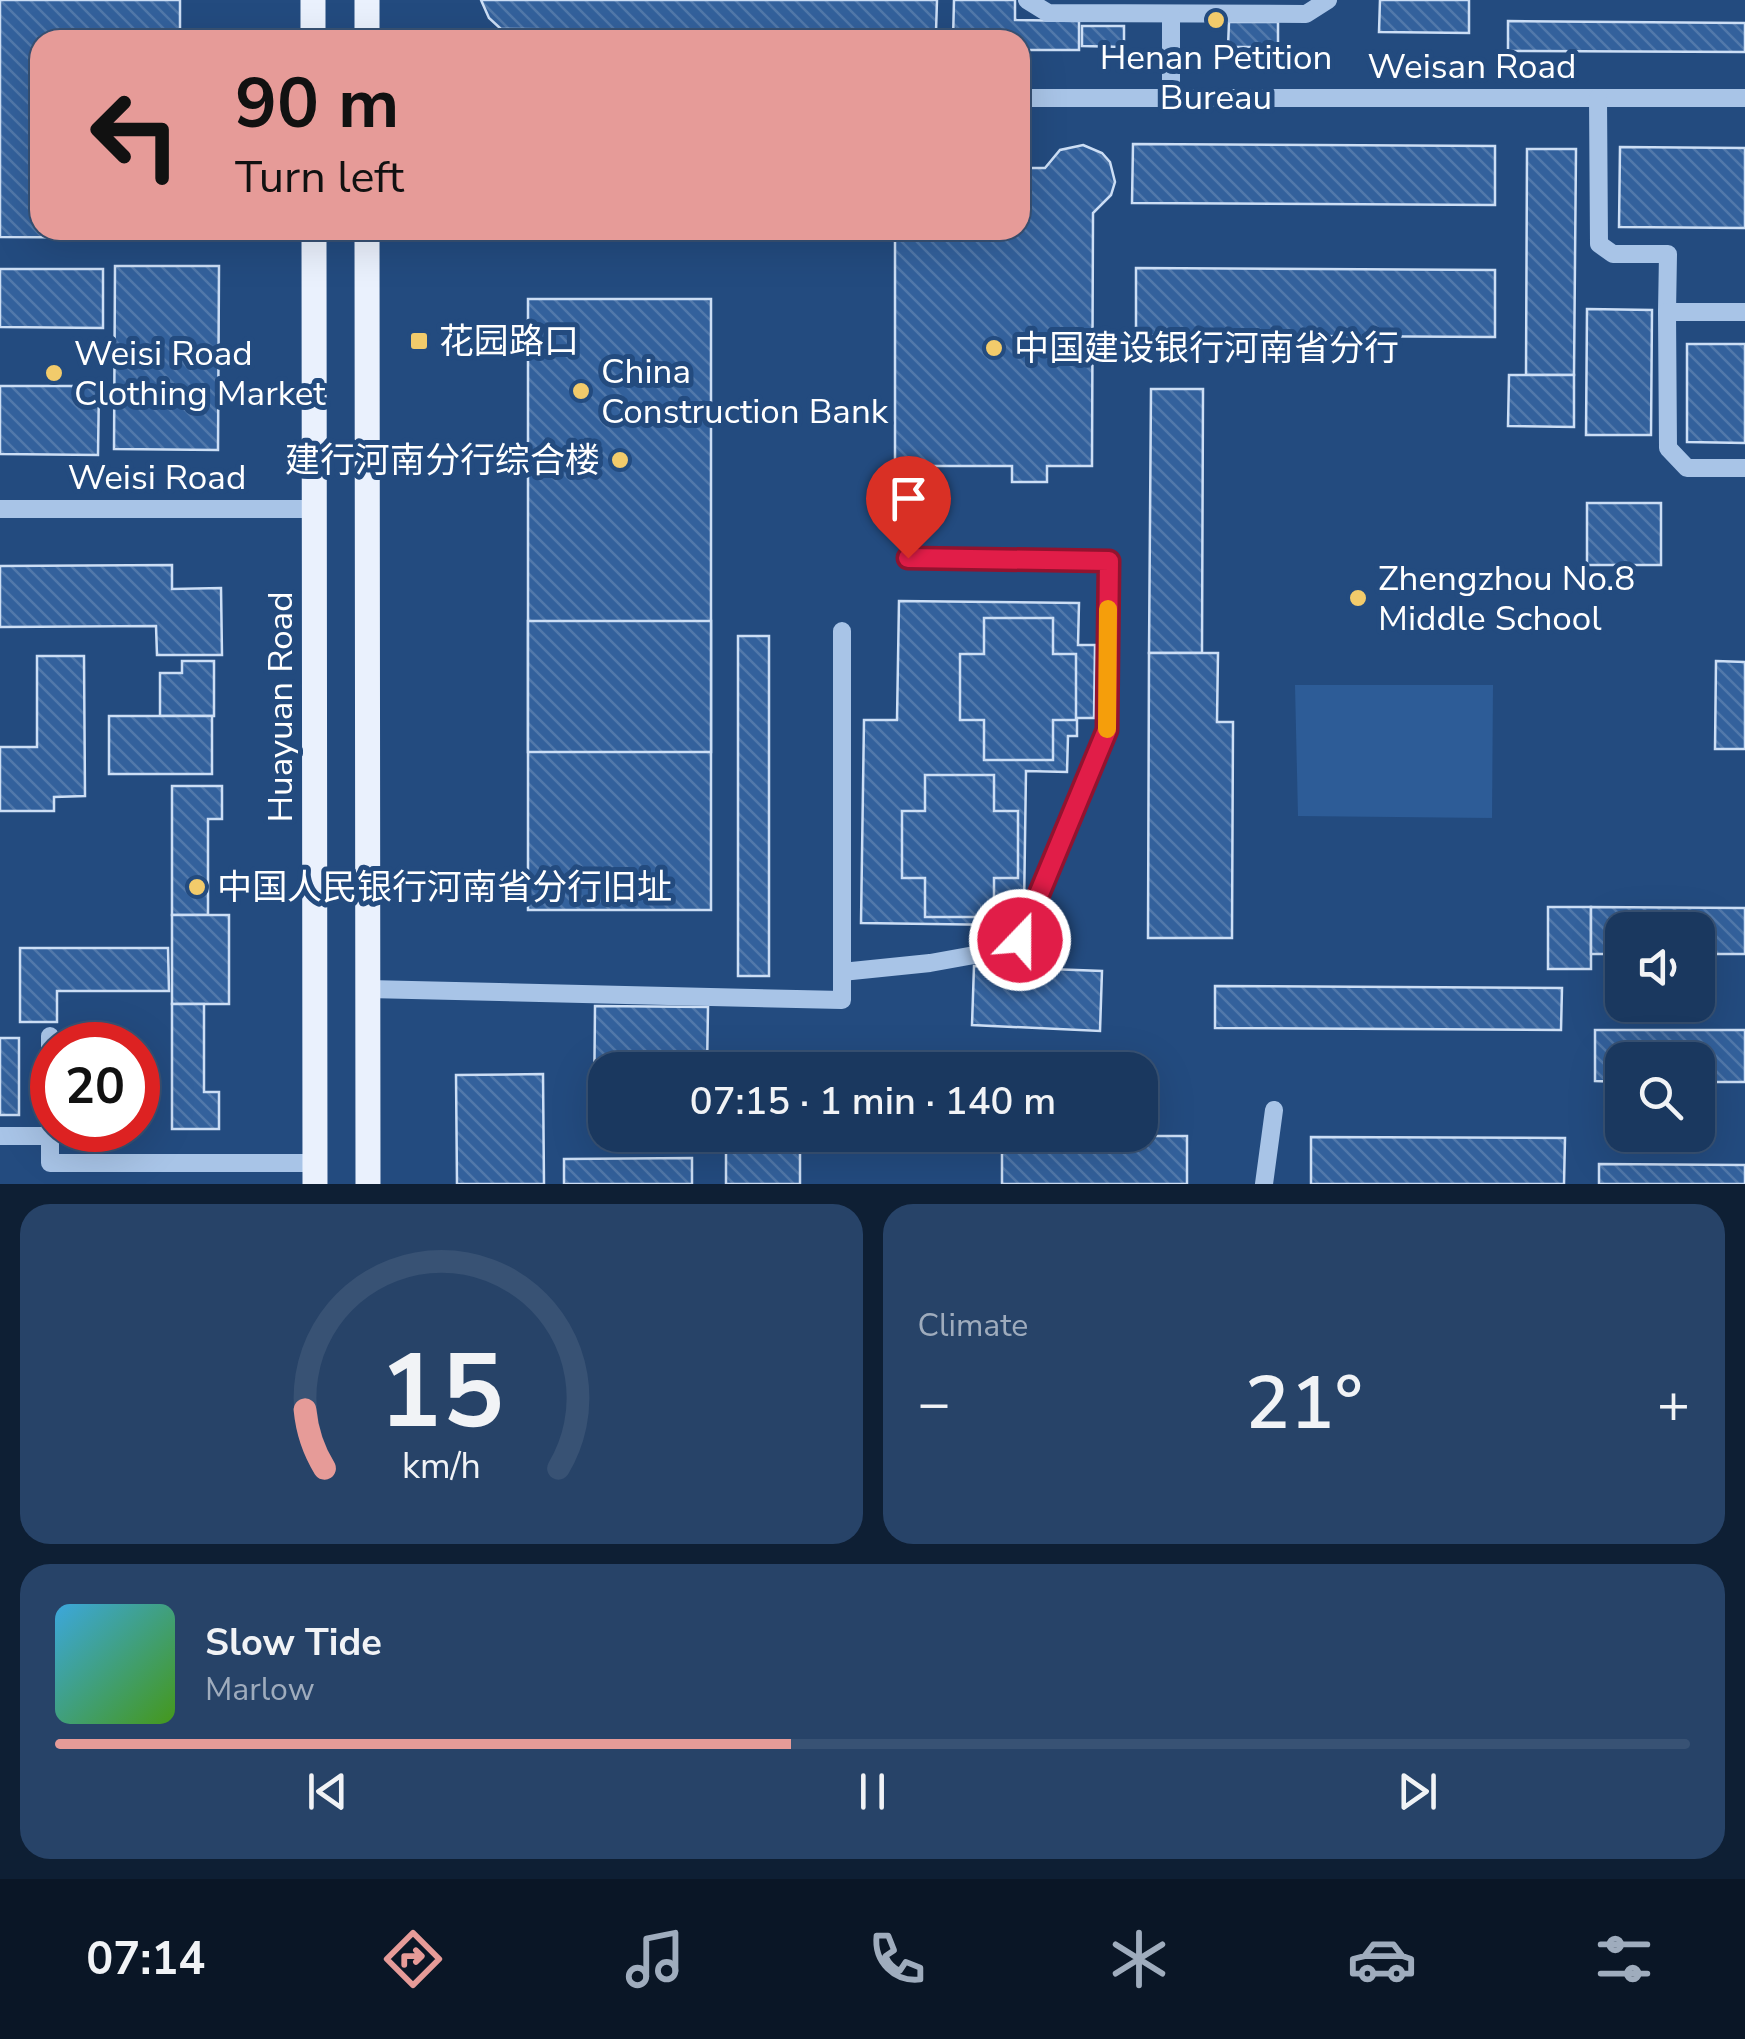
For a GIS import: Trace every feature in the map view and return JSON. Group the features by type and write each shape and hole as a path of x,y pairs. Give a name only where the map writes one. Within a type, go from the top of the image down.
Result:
{"main road":[{"path":"313,0 313,30"},
{"path":"367,0 367,30"},
{"name":"Huayuan Road","path":"314,240 315,1174"},
{"path":"367,240 368,1184"}],"street":[{"path":"1027,0 1048,13 1172,14 1306,14 1328,0"},
{"path":"1171,98 1172,14"},
{"name":"Weisan Road","path":"1030,98 1745,98"},
{"path":"1598,98 1599,244 1613,254 1668,254 1668,448 1687,468 1745,468"},
{"path":"1668,312 1745,312"},
{"name":"Weisi Road","path":"0,509 314,509"},
{"path":"842,972 930,963 1013,948 1020,940 1107,730 1109,561 908,558"},
{"path":"368,990 842,1000 842,632"},
{"path":"1264,1184 1274,1110"},
{"path":"0,1136 30,1136"},
{"path":"50,1152 50,1184"},
{"path":"50,1163 315,1174"}],"shaded area":[{"path":"1295,685 1493,685 1492,818 1298,816"}],"building":[{"path":"0,0 180,0 180,30 30,30 30,237 0,237"},
{"path":"481,0 937,0 936,30 501,29 489,18"},
{"path":"954,0 1015,0 1015,20 1079,21 1079,50 1030,50 1030,30 953,30"},
{"path":"1380,0 1469,0 1469,33 1379,32"},
{"path":"1508,21 1745,23 1745,52 1508,51"},
{"path":"1229,22 1278,22 1278,47 1228,47"},
{"path":"1082,26 1124,26 1124,47 1082,46"},
{"path":"1133,144 1495,146 1495,205 1132,203"},
{"name":"中国建设银行河南省分行","path":"1083,145 1102,153 1110,162 1115,182 1111,195 1093,213 1092,466 1047,466 1047,482 1012,482 1012,466 895,466 895,240 1030,240 1030,168 1045,168 1060,150"},
{"path":"1620,147 1745,148 1745,228 1619,227"},
{"path":"1527,149 1576,149 1574,375 1526,375"},
{"path":"115,266 219,266 218,450 114,449"},
{"path":"1136,268 1495,270 1495,337 1136,335"},
{"path":"0,269 103,269 103,328 0,327"},
{"name":"建行河南分行综合楼","path":"528,299 711,299 711,910 528,910"},
{"path":"1587,309 1652,310 1651,435 1586,435"},
{"path":"1687,344 1745,344 1745,443 1687,442"},
{"path":"1509,375 1574,375 1574,427 1508,426"},
{"path":"0,386 99,386 98,455 0,454"},
{"path":"1151,389 1203,389 1202,653 1149,653"},
{"path":"1587,503 1661,503 1661,565 1587,565"},
{"path":"172,565 172,589 221,588 222,655 157,655 156,626 0,627 0,566"},
{"path":"899,601 1079,603 1078,645 1095,645 1094,718 1077,718 1077,736 1068,736 1067,772 1026,771 1024,909 1002,909 1001,925 861,923 864,720 897,720"},
{"path":"984,618 1053,618 1053,654 1076,654 1076,720 1053,720 1053,760 984,760 984,720 960,720 960,654 984,654"},
{"path":"528,621 711,621 711,752 528,752"},
{"path":"738,636 769,636 769,976 738,976"},
{"path":"1149,653 1218,653 1217,722 1233,722 1232,938 1148,938"},
{"path":"37,656 84,656 85,796 54,797 54,811 0,811 0,747 37,747"},
{"path":"182,661 214,661 214,716 160,716 160,673 182,673"},
{"path":"1716,661 1745,662 1745,749 1715,749"},
{"path":"109,716 212,716 212,774 109,774"},
{"path":"925,775 994,775 994,811 1018,811 1018,878 994,878 994,917 925,917 925,878 902,878 902,811 925,811"},
{"path":"172,786 222,786 222,819 208,819 208,915 172,915"},
{"path":"1548,907 1591,907 1591,969 1548,969"},
{"path":"1591,907 1745,908 1745,954 1715,954 1715,912 1605,912 1605,954 1591,954"},
{"path":"172,915 229,915 229,1004 172,1004"},
{"path":"20,948 168,948 169,991 57,991 57,1022 20,1022"},
{"path":"974,966 1102,971 1100,1031 972,1025"},
{"path":"1215,986 1562,988 1561,1030 1215,1028"},
{"path":"172,1004 204,1004 204,1092 219,1092 219,1129 172,1129"},
{"path":"595,1006 708,1007 707,1052 595,1052"},
{"path":"1595,1030 1745,1030 1745,1082 1715,1082 1715,1042 1605,1042 1605,1081 1595,1081"},
{"path":"0,1038 19,1038 19,1115 0,1115"},
{"path":"543,1074 544,1184 457,1184 456,1075"},
{"path":"1158,1136 1187,1136 1187,1184 1002,1184 1002,1152 1158,1152"},
{"path":"1311,1137 1565,1138 1564,1184 1311,1184"},
{"path":"726,1152 800,1152 800,1184 726,1184"},
{"path":"692,1158 692,1184 564,1184 564,1159"},
{"path":"1599,1164 1745,1165 1745,1184 1599,1184"}],"slow traffic":[{"path":"1107,729 1108,609"}],"place":[{"name":"Henan Petition Bureau","path":"1216,20"},
{"name":"花园路口","path":"419,341"},
{"name":"中国建设银行河南省分行","path":"994,348"},
{"name":"Weisi Road Clothing Market","path":"54,373"},
{"name":"China Construction Bank","path":"581,391"},
{"name":"建行河南分行综合楼","path":"620,460"},
{"name":"Zhengzhou No.8 Middle School","path":"1358,598"},
{"name":"中国人民银行河南省分行旧址","path":"197,887"}],"route":[{"path":"908,558 1109,561 1107,730 1020,940"}]}
